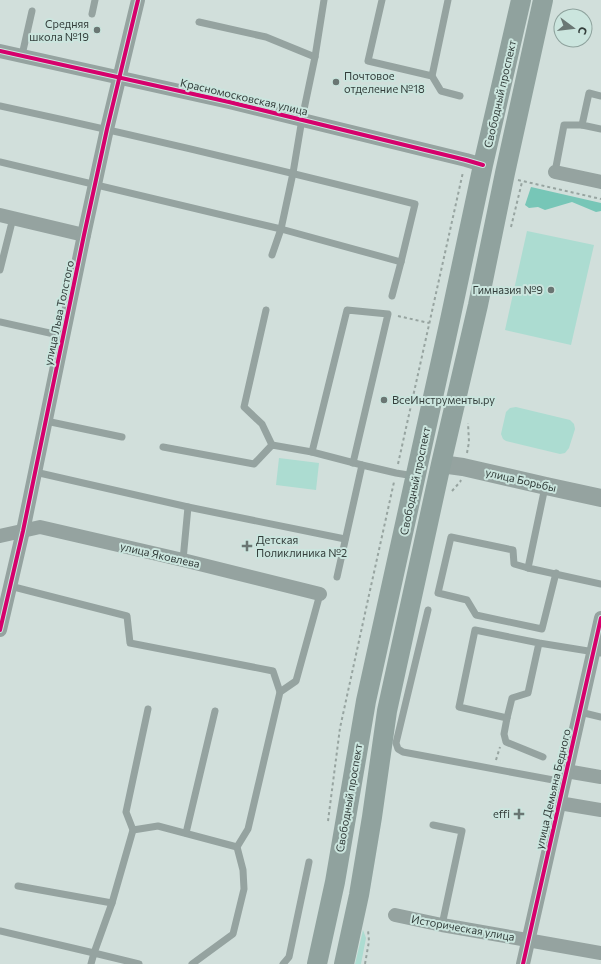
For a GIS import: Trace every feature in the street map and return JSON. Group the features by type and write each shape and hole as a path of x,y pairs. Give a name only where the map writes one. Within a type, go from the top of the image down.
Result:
{"main road":[{"name":"Свободный проспект","path":"317,964 335,882 366,701 483,165 521,0"},
{"name":"Свободный проспект","path":"344,964 359,895 371,825 386,711 440,464 478,304 511,176 543,0"},
{"path":"483,165 511,176"}],"street":[{"name":"улица Льва Толстого","path":"0,630 23,531 107,129 138,0"},
{"name":"Красномосковская улица","path":"0,51 302,119 483,165"},
{"path":"555,172 601,182"},
{"path":"7,216 84,235"},
{"name":"улица Борьбы","path":"440,464 463,467 601,498"},
{"name":"улица Яковлева","path":"0,536 40,527 320,594"},
{"name":"улица Демьяна Бедного","path":"522,964 580,712 597,653 601,618"},
{"path":"565,776 601,777"},
{"path":"559,803 601,810"},
{"name":"Историческая улица","path":"395,915 442,925 601,953"}],"lane":[{"path":"92,14 95,0"},
{"path":"272,255 281,229 293,173 302,119 316,57 324,0"},
{"path":"382,0 368,61 432,76"},
{"path":"448,0 432,76 441,91 460,96"},
{"path":"22,56 32,11"},
{"path":"199,22 266,37 316,57"},
{"path":"582,125 589,93 601,96"},
{"path":"0,106 107,129 293,173 415,204 392,296"},
{"path":"555,172 564,125 582,125 601,129"},
{"path":"0,162 281,229 401,262"},
{"path":"0,270 7,216"},
{"path":"266,310 244,407 262,424 272,444"},
{"path":"312,452 348,310 388,314 353,463"},
{"path":"0,322 63,336"},
{"path":"46,421 122,437"},
{"path":"272,444 312,452 396,473 416,476"},
{"path":"164,447 254,464 272,444"},
{"path":"336,577 362,465"},
{"path":"35,472 345,539"},
{"path":"528,568 546,486"},
{"path":"183,560 188,506"},
{"path":"556,573 542,629 476,615 467,600 438,593 451,537 513,550 514,564 528,568 556,573 601,584"},
{"path":"10,586 126,616 130,643 272,671 280,692 248,829 237,847 243,870 244,889 234,934 192,964"},
{"path":"280,692 296,681 320,594"},
{"path":"428,610 396,743 398,749 403,752 493,769 565,776"},
{"path":"507,718 459,706 476,630 597,653"},
{"path":"539,643 528,693 512,698 504,734 506,742 543,757"},
{"path":"90,964 112,903 132,830 126,812 148,709"},
{"path":"186,833 215,711"},
{"path":"580,712 601,716"},
{"path":"433,825 462,832 442,925"},
{"path":"132,830 158,826 237,847"},
{"path":"283,964 289,956 309,862"},
{"path":"18,886 112,903"},
{"path":"0,931 139,964"}],"path":[{"path":"328,821 340,728 368,595 464,171"},
{"path":"511,176 601,199"},
{"path":"388,314 429,323"},
{"path":"466,454 470,442 468,420"},
{"path":"493,769 504,734"}],"green space":[{"path":"531,187 601,203 601,211 596,212 572,202 545,210 538,207 529,208 525,205"},
{"path":"527,231 594,245 571,345 505,330"},
{"path":"516,407 570,420 574,424 575,429 569,448 565,453 560,454 503,439 501,434 506,412 510,408"},
{"path":"279,458 319,463 316,490 276,485"},
{"path":"363,930 366,938 361,964 355,964"}],"cycle path":[{"path":"0,630 23,531 107,129 138,0"},
{"path":"0,51 229,102 483,165"},
{"path":"523,964 601,618"}],"place":[{"name":"Средняя школа №19","path":"97,30"},
{"name":"Почтовое отделение №18","path":"336,82"},
{"name":"Гимназия №9","path":"551,290"},
{"name":"ВсеИнструменты.ру","path":"384,400"},
{"name":"Детская Поликлиника №2","path":"247,546"},
{"name":"effi","path":"519,814"}]}
